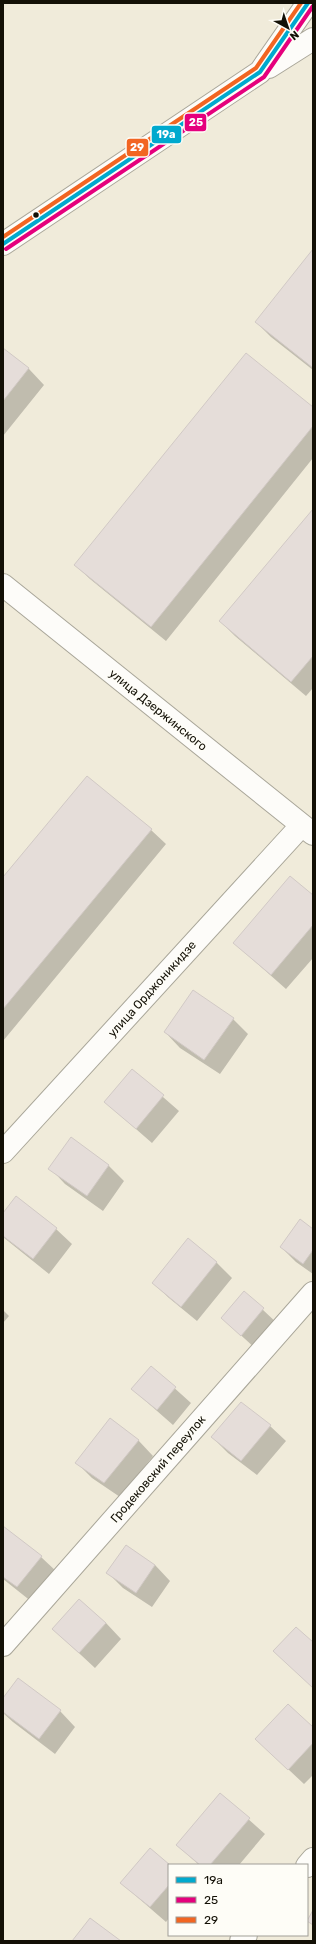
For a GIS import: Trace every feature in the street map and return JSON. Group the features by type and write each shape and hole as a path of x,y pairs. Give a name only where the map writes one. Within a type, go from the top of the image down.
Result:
{"main road":[{"path":"260,72 308,3"},
{"path":"3,244 260,72 313,39"},
{"name":"улица Дзержинского","path":"3,585 307,830"},
{"name":"улица Орджоникидзе","path":"3,1152 307,830"},
{"name":"Гродековский переулок","path":"3,1645 313,1293"}],"building":[{"path":"313,249 313,368 255,322"},
{"path":"3,348 29,368 3,401"},
{"path":"246,353 313,407 313,426 151,627 74,565"},
{"path":"313,509 313,656 291,682 219,621"},
{"path":"87,776 152,829 3,1009 3,877"},
{"path":"290,876 313,895 313,925 271,975 233,943"},
{"path":"193,990 234,1018 204,1060 164,1032"},
{"path":"132,1069 164,1095 136,1129 104,1102"},
{"path":"71,1137 109,1165 87,1196 48,1169"},
{"path":"16,1196 57,1228 33,1259 3,1236 3,1213"},
{"path":"300,1219 313,1229 313,1250 303,1264 280,1247"},
{"path":"188,1238 217,1262 181,1307 152,1283"},
{"path":"244,1291 264,1308 241,1336 221,1318"},
{"path":"151,1366 176,1387 157,1410 131,1389"},
{"path":"241,1402 271,1425 241,1461 211,1437"},
{"path":"110,1418 139,1440 104,1483 75,1463"},
{"path":"3,1526 42,1556 17,1587 3,1577"},
{"path":"126,1545 155,1565 136,1593 106,1573"},
{"path":"79,1599 106,1623 79,1653 52,1629"},
{"path":"296,1627 313,1642 313,1688 273,1651"},
{"path":"18,1678 61,1710 39,1739 3,1712 3,1698"},
{"path":"288,1704 313,1727 313,1743 288,1770 255,1739"},
{"path":"220,1793 250,1818 211,1864 199,1864 176,1845"},
{"path":"150,1848 169,1864 168,1886 150,1907 120,1883"},
{"path":"313,1910 313,1925 308,1922"},
{"path":"90,1918 121,1941 72,1941"}],"transit line":[{"name":"29","path":"3,237 256,68 301,3"},
{"name":"19а","path":"3,244 260,72 308,3"},
{"name":"25","path":"6,249 264,77 313,6"}]}
